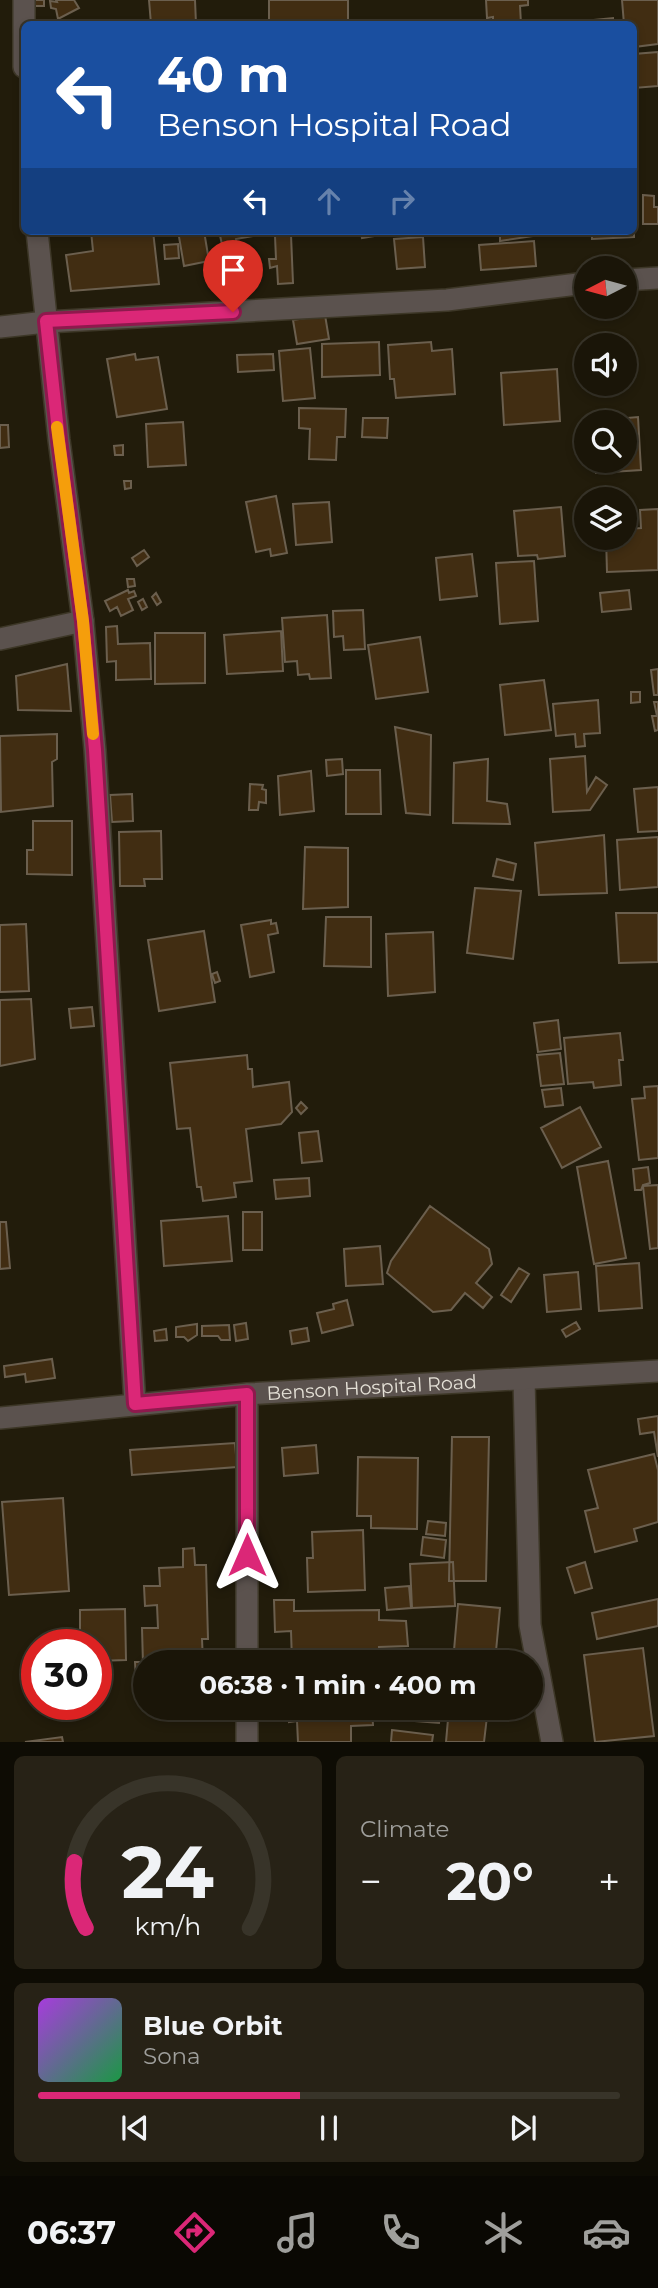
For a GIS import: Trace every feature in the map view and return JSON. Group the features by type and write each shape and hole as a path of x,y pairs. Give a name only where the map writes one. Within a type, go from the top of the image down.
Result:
{"street":[{"path":"23,0 23,21"},
{"path":"37,235 59,440 83,621 95,750 135,1404"},
{"path":"637,279 658,278"},
{"path":"0,327 46,321 447,300 574,284"},
{"path":"0,639 83,621"},
{"name":"Benson Hospital Road","path":"0,1418 247,1394 658,1371"},
{"path":"524,1379 530,1625 552,1742"},
{"path":"247,1394 247,1650"},
{"path":"247,1720 247,1742"}],"building":[{"path":"33,0 44,0 44,6 33,6"},
{"path":"56,0 74,0 79,8 58,19 56,9 51,8 50,1 57,2"},
{"path":"149,0 195,0 196,21 151,21"},
{"path":"269,0 348,0 348,21 269,21"},
{"path":"486,0 528,0 528,5 520,6 521,21 493,21 493,17 487,18"},
{"path":"622,0 658,0 658,44 637,47 637,21 624,21"},
{"path":"613,18 613,21 582,21"},
{"path":"658,52 658,86 637,88 637,54"},
{"path":"643,195 654,196 654,207 658,207 658,224 643,224"},
{"path":"91,235 153,235 159,284 71,291 66,255 93,251"},
{"path":"179,235 205,235 209,261 184,266"},
{"path":"220,235 258,235 236,239 237,245 223,249"},
{"path":"291,235 293,283 278,284 277,266 270,268 269,259 276,259 275,236"},
{"path":"500,235 540,235 500,241"},
{"path":"592,235 634,235 634,237 592,239"},
{"path":"423,237 425,267 397,269 394,239"},
{"path":"534,241 536,266 481,270 479,245"},
{"path":"178,244 179,258 165,259 164,245"},
{"path":"212,269 226,273 224,282 210,279"},
{"path":"325,315 329,339 297,344 293,320"},
{"path":"379,342 380,375 322,377 322,344"},
{"path":"431,342 432,351 452,349 455,394 396,398 394,379 390,379 388,345"},
{"path":"310,348 315,398 283,401 279,351"},
{"path":"135,354 136,360 158,357 167,409 117,417 107,359"},
{"path":"273,354 274,370 238,372 237,355"},
{"path":"557,369 560,421 504,425 501,373"},
{"path":"299,408 346,409 345,437 337,437 336,460 309,459 310,429 299,428"},
{"path":"637,417 641,470 637,470"},
{"path":"363,418 388,418 387,438 362,437"},
{"path":"183,422 186,465 148,467 146,424"},
{"path":"0,425 8,425 9,447 0,448"},
{"path":"123,445 123,455 115,455 114,446"},
{"path":"124,481 131,481 131,488 125,489"},
{"path":"276,496 287,553 271,556 270,549 256,552 246,502"},
{"path":"329,502 332,542 296,545 293,504"},
{"path":"561,507 565,556 538,559 537,555 518,556 514,511"},
{"path":"658,509 658,570 607,572 606,550 637,550 637,528 641,528 640,510"},
{"path":"144,550 149,557 137,566 132,558"},
{"path":"472,554 477,596 440,600 436,558"},
{"path":"534,561 538,621 500,624 496,563"},
{"path":"127,579 134,579 135,586 128,587"},
{"path":"128,590 129,593 134,591 136,596 128,599 133,610 121,616 117,607 110,611 105,601"},
{"path":"629,590 631,609 602,612 600,593"},
{"path":"156,593 161,602 157,605 152,597"},
{"path":"143,599 147,607 142,610 138,602"},
{"path":"363,610 365,649 344,650 343,636 334,637 333,611"},
{"path":"327,615 331,678 310,679 309,674 298,675 297,661 285,662 282,618"},
{"path":"117,626 118,644 150,643 151,679 116,680 116,661 107,662 106,627"},
{"path":"281,631 283,671 227,674 224,635"},
{"path":"155,633 205,633 205,683 155,684"},
{"path":"420,637 428,692 376,699 368,645"},
{"path":"67,664 71,711 18,710 16,676"},
{"path":"658,669 658,695 654,695 651,670"},
{"path":"544,680 551,730 505,735 500,685"},
{"path":"631,692 640,692 640,702 631,703"},
{"path":"598,700 600,733 584,734 585,746 576,747 575,734 556,736 553,704"},
{"path":"654,702 658,702 658,730 655,731 652,716 657,716"},
{"path":"395,727 431,735 430,815 406,813"},
{"path":"57,734 57,759 52,762 53,806 1,812 0,736"},
{"path":"585,756 587,792 596,777 607,785 590,810 553,812 550,759"},
{"path":"342,759 343,774 327,776 326,760"},
{"path":"488,759 487,801 507,804 510,824 453,823 454,763"},
{"path":"346,770 380,770 381,814 346,814"},
{"path":"311,771 314,811 280,815 278,776"},
{"path":"250,784 263,785 262,789 266,790 266,803 259,802 258,810 249,810"},
{"path":"658,787 658,831 638,832 634,789"},
{"path":"132,794 133,821 112,822 110,795"},
{"path":"33,821 72,821 72,875 27,874 27,850 33,850"},
{"path":"161,831 162,879 144,879 145,886 120,886 119,832"},
{"path":"604,835 607,893 539,895 535,843"},
{"path":"658,837 658,887 620,890 617,840"},
{"path":"305,847 348,848 348,907 303,909"},
{"path":"497,859 516,864 513,880 493,876"},
{"path":"475,888 521,891 513,959 467,953"},
{"path":"616,913 658,913 658,962 619,963"},
{"path":"326,917 371,917 371,967 324,966"},
{"path":"271,920 271,924 276,923 278,933 268,935 274,972 250,977 241,925"},
{"path":"26,924 29,991 0,992 0,925"},
{"path":"204,931 215,1002 159,1011 148,940"},
{"path":"433,932 435,992 388,996 386,934"},
{"path":"217,972 220,981 215,983 212,974"},
{"path":"31,999 35,1059 0,1066 0,1000"},
{"path":"92,1007 94,1026 71,1028 69,1009"},
{"path":"558,1020 561,1049 538,1052 534,1023"},
{"path":"620,1033 623,1060 619,1060 621,1085 594,1088 593,1082 568,1084 564,1038"},
{"path":"560,1053 564,1084 541,1086 537,1055"},
{"path":"247,1055 248,1069 252,1069 253,1087 289,1082 292,1112 281,1124 246,1129 252,1181 234,1183 236,1197 203,1201 201,1187 197,1187 190,1128 177,1129 170,1063"},
{"path":"658,1086 658,1158 639,1160 632,1099 645,1098 644,1087"},
{"path":"561,1088 563,1105 545,1107 542,1090"},
{"path":"301,1102 307,1108 301,1114 296,1108"},
{"path":"580,1107 601,1147 562,1168 541,1128"},
{"path":"318,1131 322,1161 302,1163 299,1133"},
{"path":"608,1161 626,1258 594,1264 577,1167"},
{"path":"648,1167 650,1183 643,1185 641,1190 635,1190 633,1169"},
{"path":"309,1178 310,1196 276,1199 274,1180"},
{"path":"658,1185 658,1248 650,1249 643,1186"},
{"path":"430,1206 489,1249 492,1264 476,1283 492,1297 483,1308 465,1293 451,1310 433,1312 387,1273 391,1261"},
{"path":"243,1212 262,1212 262,1250 243,1250"},
{"path":"228,1216 232,1261 164,1266 161,1221"},
{"path":"0,1222 6,1222 10,1268 0,1269"},
{"path":"380,1246 383,1284 346,1286 344,1249"},
{"path":"639,1263 642,1308 599,1311 596,1266"},
{"path":"519,1268 529,1274 511,1302 501,1295"},
{"path":"578,1272 581,1309 547,1312 544,1275"},
{"path":"347,1300 353,1325 322,1333 317,1313 334,1309 333,1304"},
{"path":"576,1322 580,1329 566,1337 562,1330"},
{"path":"246,1323 248,1339 236,1341 234,1325"},
{"path":"197,1324 197,1335 188,1341 184,1337 176,1337 176,1327"},
{"path":"229,1325 230,1340 221,1340 218,1336 202,1336 202,1326"},
{"path":"307,1328 309,1341 292,1344 290,1331"},
{"path":"166,1329 167,1340 155,1341 154,1331"},
{"path":"52,1359 55,1378 26,1382 25,1374 5,1377 4,1366"},
{"path":"658,1416 658,1457 654,1432 640,1434 638,1419"},
{"path":"452,1437 489,1437 486,1581 449,1581"},
{"path":"235,1443 237,1467 132,1475 130,1450"},
{"path":"316,1445 318,1473 284,1476 282,1448"},
{"path":"654,1454 658,1470 658,1522 634,1529 637,1541 595,1552 585,1511 598,1508 588,1470"},
{"path":"358,1457 418,1458 417,1529 371,1528 371,1516 357,1516"},
{"path":"63,1498 69,1591 9,1595 2,1502"},
{"path":"428,1521 446,1523 445,1536 426,1534"},
{"path":"363,1530 365,1590 308,1592 307,1558 313,1558 312,1532"},
{"path":"423,1537 446,1540 444,1558 421,1555"},
{"path":"194,1548 195,1565 206,1565 208,1639 202,1639 202,1650 143,1650 142,1628 158,1628 157,1605 145,1606 144,1586 160,1586 159,1568 183,1567 183,1549"},
{"path":"453,1562 455,1606 412,1608 410,1564"},
{"path":"585,1562 592,1588 575,1593 567,1568"},
{"path":"409,1586 411,1608 387,1610 385,1588"},
{"path":"658,1599 658,1626 597,1639 592,1613"},
{"path":"274,1600 294,1600 294,1611 379,1610 379,1620 406,1621 408,1646 379,1647 379,1650 292,1650 291,1631 275,1632"},
{"path":"458,1604 500,1608 496,1650 454,1650"},
{"path":"125,1609 126,1660 112,1660 112,1629 80,1629 80,1610"},
{"path":"643,1648 654,1736 595,1742 584,1655"},
{"path":"289,1720 373,1720 373,1725 351,1726 351,1742 298,1742 297,1721"},
{"path":"402,1720 439,1720 439,1723"},
{"path":"448,1720 487,1720 484,1742 446,1742"},
{"path":"392,1730 433,1735 432,1742 391,1742"},
{"path":"62,1737 63,1742 25,1742"}],"slow traffic":[{"path":"57,427 83,621 93,734"}],"route":[{"path":"233,312 46,321 83,621 95,750 135,1404 247,1394 247,1555"}]}
